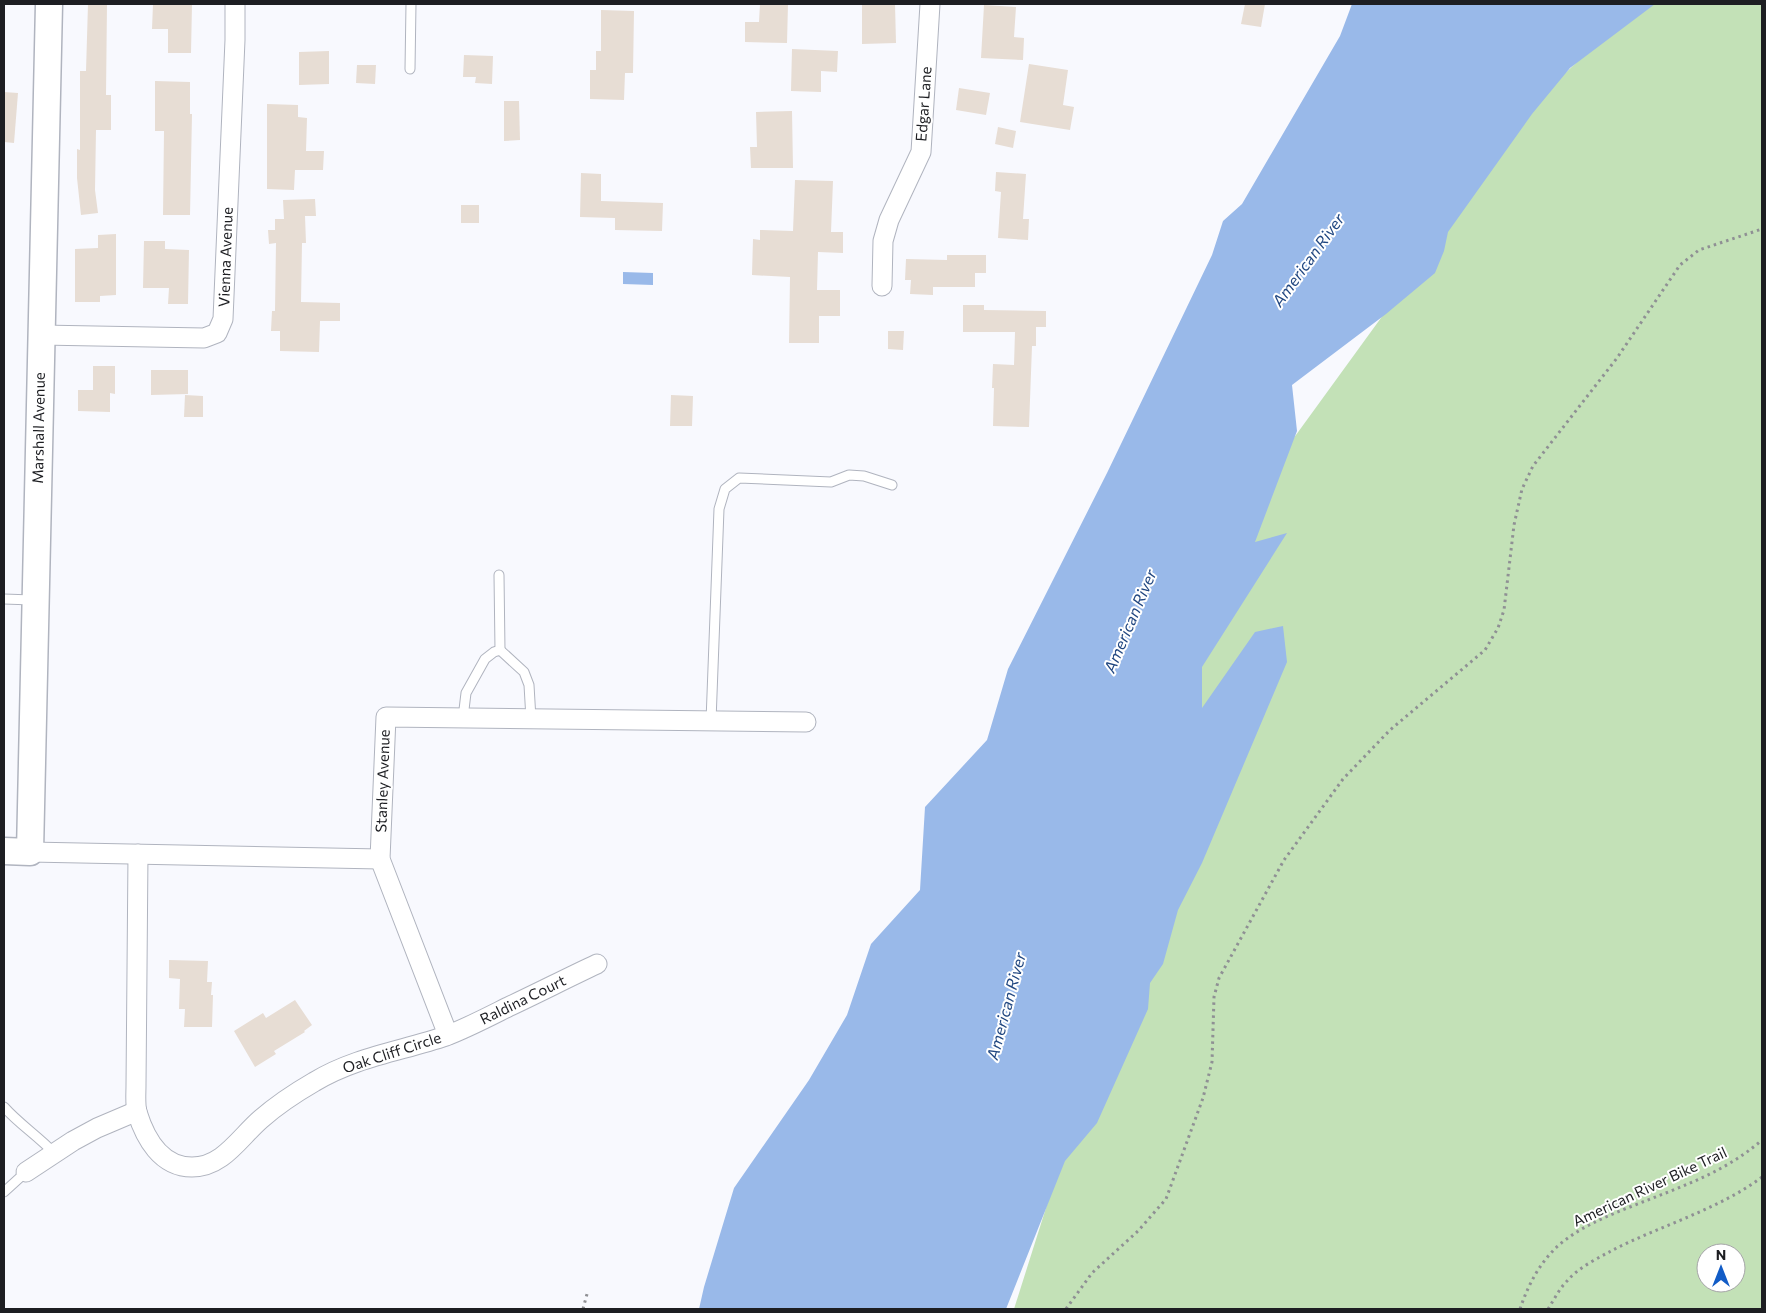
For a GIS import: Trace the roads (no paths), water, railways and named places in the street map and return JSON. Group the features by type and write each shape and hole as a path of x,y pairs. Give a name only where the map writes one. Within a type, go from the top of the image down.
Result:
{"street":[{"name":"Marshall Avenue","path":"30,852 49,4"},
{"name":"Vienna Avenue","path":"41,335 204,338 217,333 223,319 235,4"},
{"name":"Edgar Lane","path":"882,286 883,241 889,220 921,152 930,4"},
{"name":"Stanley Avenue","path":"380,859 386,718 806,722"},
{"path":"4,851 380,859"},
{"name":"Oak Cliff Circle","path":"138,854 137,1111 152,1144 159,1153 168,1161 190,1167 213,1163 223,1157 260,1120 287,1099 316,1081 378,1054 448,1035 380,859"},
{"name":"Raldina Court","path":"448,1035 597,964"},
{"path":"26,1172 54,1152 97,1128 137,1111"}],"lane":[{"path":"410,69 411,4"},
{"path":"711,721 719,508 725,489 740,478 831,482 849,475 864,476 892,485"},
{"path":"499,575 500,650 524,672 529,685 531,719"},
{"path":"4,599 35,600"},
{"path":"463,718 466,693 485,659 500,650"},
{"path":"4,1107 18,1122 39,1137 54,1152"},
{"path":"4,1192 26,1172"}],"water":[{"name":"American River","path":"1352,4 1655,4 1570,68 1532,114 1448,232 1444,251 1435,273 1386,314 1292,385 1297,431 1255,542 1287,533 1202,667 1202,708 1255,632 1283,626 1287,662 1202,863 1178,910 1163,964 1150,983 1148,1009 1097,1123 1065,1161 1006,1309 699,1309 734,1188 809,1080 847,1015 871,944 920,890 925,807 987,740 1008,669 1107,473 1212,255 1223,221 1242,204 1340,36"},
{"path":"623,272 653,273 653,285 623,284"}]}
